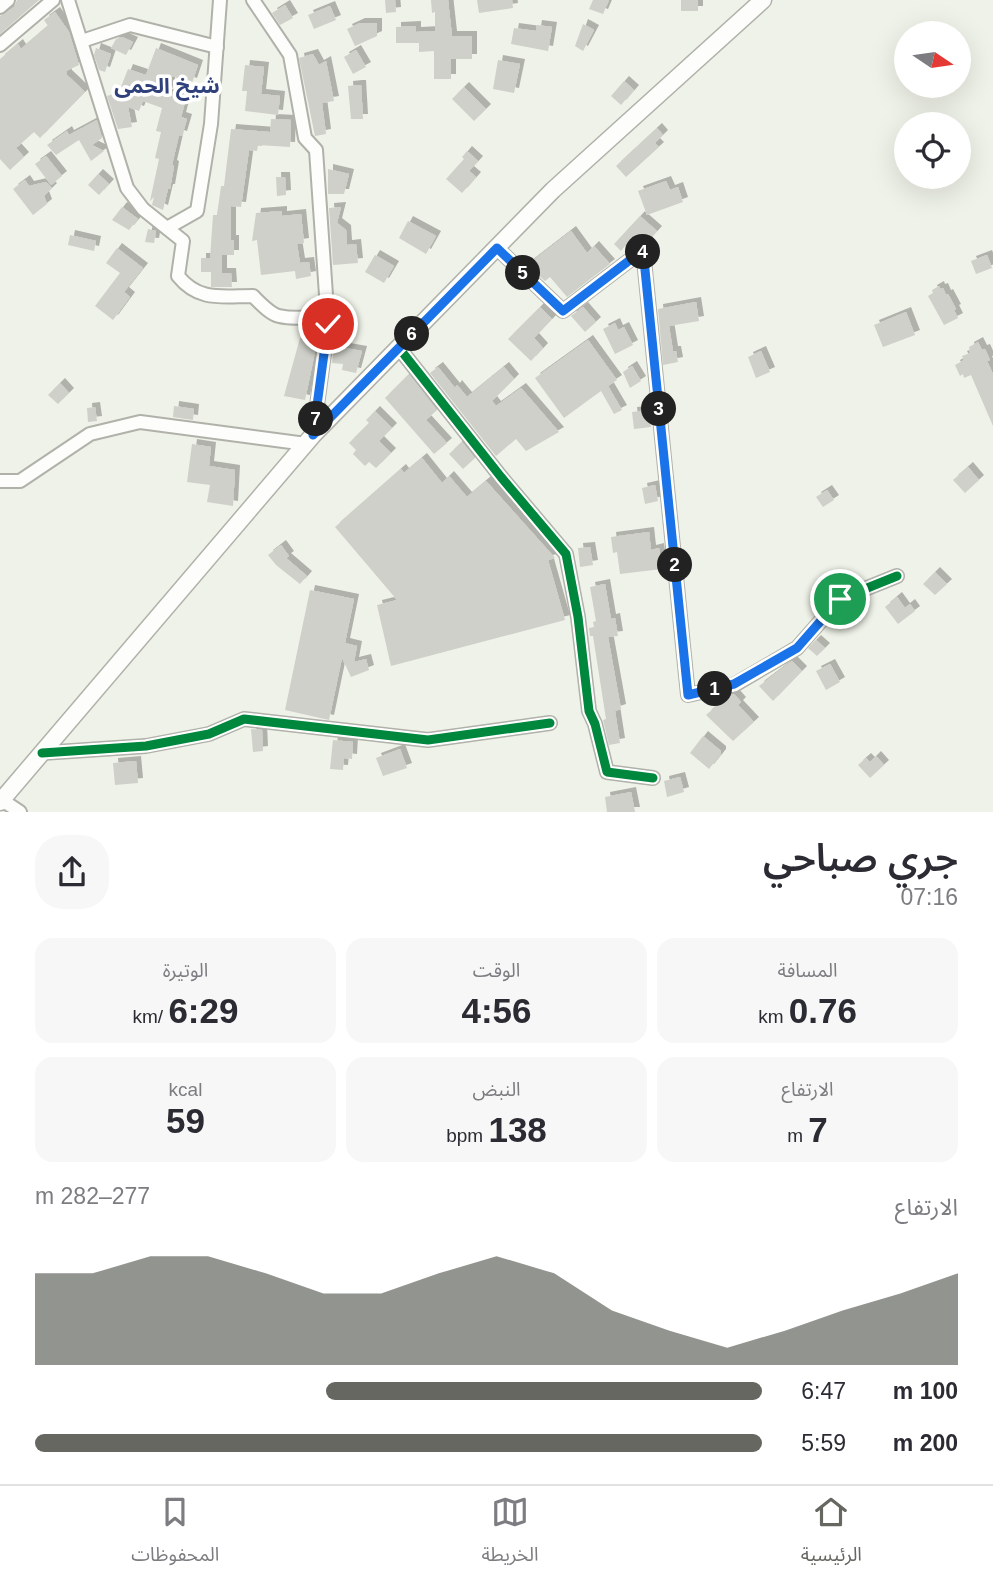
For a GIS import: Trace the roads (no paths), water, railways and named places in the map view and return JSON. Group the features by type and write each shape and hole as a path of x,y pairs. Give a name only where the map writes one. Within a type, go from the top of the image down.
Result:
{"main road":[{"path":"1,801 310,440 553,190 763,0"}],"street":[{"path":"0,6 8,0"},
{"path":"0,44 53,0"},
{"path":"68,0 127,188 143,209 183,241 178,276 199,294 253,296 276,316 314,317 328,324"},
{"path":"167,228 197,211 211,124 220,0"},
{"path":"0,481 20,481 90,434 140,422 310,440 328,324 316,150 306,138 290,55 253,0"},
{"path":"82,40 130,25 217,47"},
{"path":"497,248 563,311 643,250 688,695 734,684 755,673 797,648 840,599 897,576"},
{"path":"398,348 566,554 579,617 589,710 607,772 653,778"},
{"path":"42,753 146,746 209,734 244,719 428,740 550,723"},
{"path":"1,801 20,812"}],"district":[{"name":"شيخ الحمى","path":"167,86"}]}
